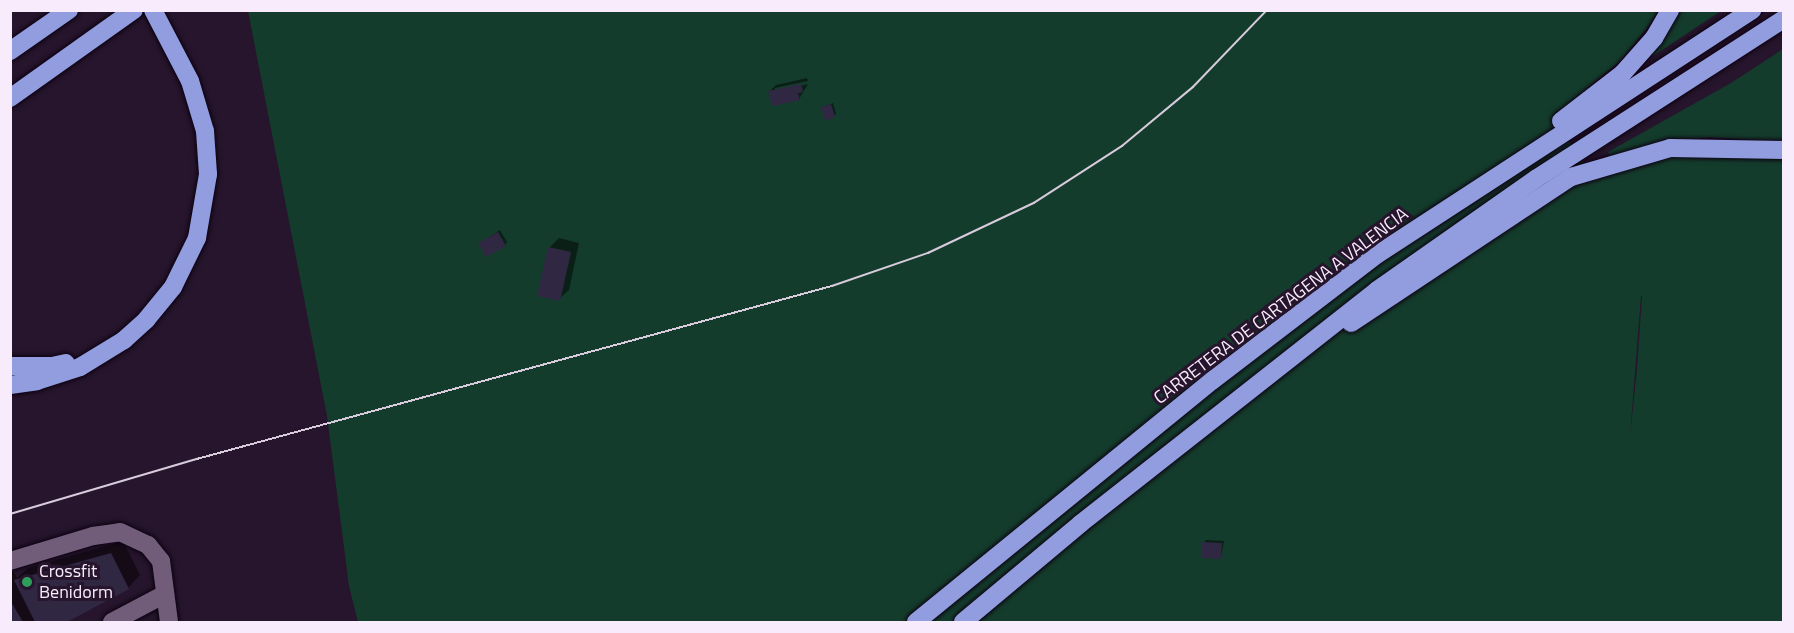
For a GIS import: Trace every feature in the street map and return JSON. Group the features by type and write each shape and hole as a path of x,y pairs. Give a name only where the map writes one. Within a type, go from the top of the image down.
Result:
{"highway":[{"path":"10,51 69,10"},
{"path":"10,98 134,10"},
{"path":"10,366 27,368 62,364 107,343 139,315 178,261 195,213 200,164 191,111 173,55 142,10"},
{"path":"10,385 56,376 99,357 116,346 161,304 188,261 203,217 208,160 198,104 153,10"},
{"path":"1378,254 1465,187 1541,136 1623,74 1654,38 1670,10"},
{"name":"CARRETERA DE CARTAGENA A VALENCIA","path":"916,622 1204,387 1378,254 1752,10"},
{"path":"963,622 1080,524 1377,290 1537,178 1784,19"},
{"path":"10,106 28,86"},
{"path":"1230,404 1571,177 1670,148 1784,150"}],"street":[{"path":"10,561 93,536 120,532 148,545 161,561 169,622"},
{"path":"112,622 165,594"}],"green space":[{"path":"248,11 1658,11 1621,60 1553,117 1587,168 1673,156 1783,157 1783,622 358,622 349,586 327,416","holes":["1642,296 1637,369 1630,436"]},
{"path":"1676,11 1721,11 1653,56 1651,52"},
{"path":"1783,49 1783,142 1710,137 1668,142 1610,157 1608,152 1731,83"}],"building":[{"path":"801,84 803,92 798,93 800,100 772,106 768,91"},
{"path":"831,104 835,117 825,121 821,107"},
{"path":"498,232 506,246 486,257 478,243"},
{"path":"548,247 571,252 560,301 537,296"},
{"path":"1202,542 1222,543 1221,559 1202,558"},
{"path":"111,553 129,589 67,622 35,622 14,580"},
{"path":"10,600 23,622 10,622"}],"tram line":[{"path":"10,514 197,459 832,286 928,253 1034,203 1122,146 1193,87 1267,10"}],"place":[{"name":"Crossfit Benidorm","path":"27,582"}]}
